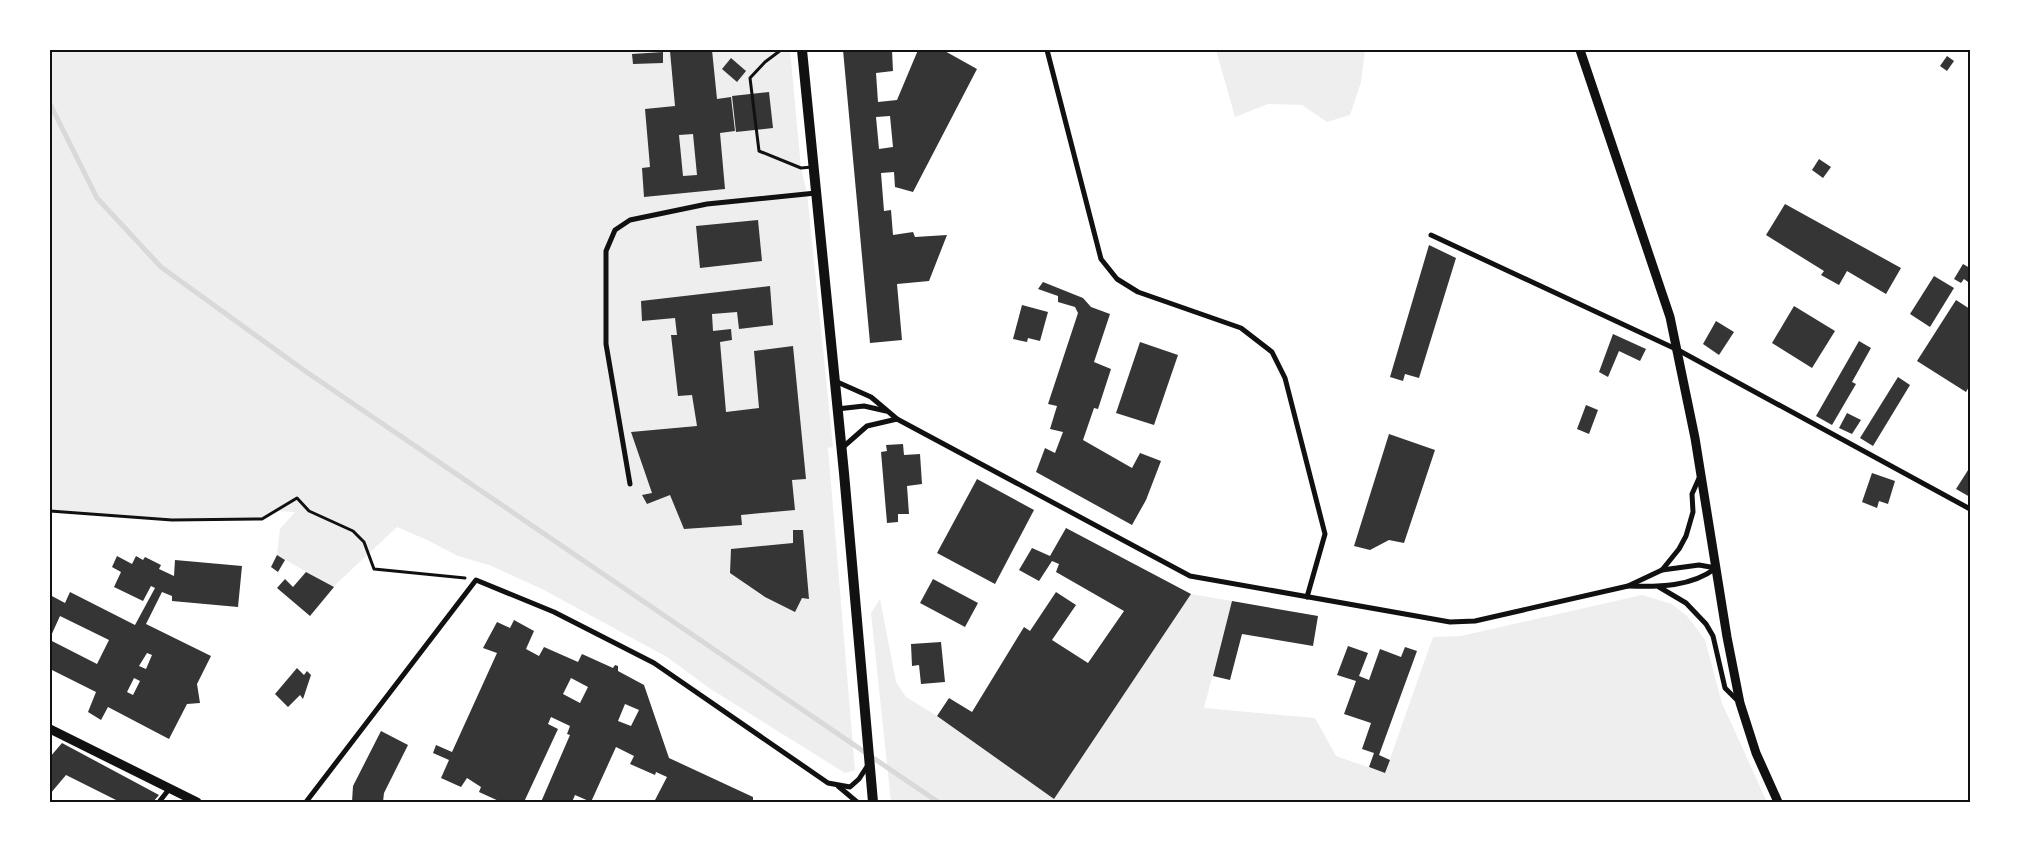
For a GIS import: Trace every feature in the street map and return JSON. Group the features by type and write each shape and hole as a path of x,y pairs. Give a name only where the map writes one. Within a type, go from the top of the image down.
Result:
{"main road":[{"path":"802,50 842,448 873,802"}],"street":[{"path":"1047,50 1102,259 1117,279 1138,292 1248,332 1272,352 1286,378 1325,534 1307,597"},
{"path":"1580,50 1670,317 1701,473 1726,637 1740,703 1756,753 1778,802"},
{"path":"630,484 606,344 606,251 614,230 630,220 707,204 816,193"},
{"path":"1431,235 1678,350 1970,509"},
{"path":"834,380 871,398 897,418 1190,576 1450,622 1492,617 1628,586 1662,570 1699,565 1716,568"},
{"path":"837,410 864,406 888,412"},
{"path":"842,448 867,426 897,418"},
{"path":"1662,570 1679,550 1686,536 1693,512 1692,494 1701,473"},
{"path":"1628,586 1659,587 1695,580 1704,577 1716,568"},
{"path":"306,802 476,580 554,612 654,663 828,783 850,787 859,779 869,763"},
{"path":"1659,587 1686,603 1706,624 1713,636 1725,688 1740,703"},
{"path":"51,730 197,802"},
{"path":"837,786 857,802"},
{"path":"159,802 170,788"}],"lane":[{"path":"781,50 765,62 750,78 759,151 801,168 814,167"}],"path":[{"path":"50,511 172,520 262,519 297,498 309,511 353,531 364,542 374,569 476,580"}],"shaded area":[{"path":"50,50 790,50 801,168 807,193 833,447 828,448 855,770 845,773 709,688 667,657 542,589 489,565 458,556 397,527 333,587 277,555 280,529 295,512 276,511 262,519 172,520 50,511"},
{"path":"1216,50 1365,50 1361,82 1350,115 1327,122 1302,105 1268,104 1235,117"},
{"path":"1191,594 1232,601 1204,708 1315,718 1336,756 1385,773 1433,637 1461,636 1642,595 1672,604 1688,617 1705,640 1722,703 1767,802 891,802 871,613 880,599 896,682 906,697 937,716 1054,799"}],"building":[{"path":"664,50 712,50 717,99 731,97 735,131 720,133 725,189 644,197 642,168 650,167 645,109 675,106 670,51 664,52","holes":["693,134 697,175 683,176 679,135"]},
{"path":"843,50 892,50 893,71 876,73 878,102 897,100 918,50 943,50 977,69 913,192 895,187 894,172 881,173 884,211 891,210 893,235 913,232 915,237 947,235 929,281 897,284 902,340 870,343","holes":["890,116 893,147 879,149 876,117"]},
{"path":"663,52 663,63 633,64 632,54"},
{"path":"1947,56 1954,61 1947,71 1940,66"},
{"path":"731,58 746,71 737,82 722,69"},
{"path":"769,92 773,128 736,132 732,96"},
{"path":"1819,159 1831,167 1823,178 1812,170"},
{"path":"1785,204 1901,268 1886,294 1847,271 1839,285 1821,275 1824,271 1766,235"},
{"path":"758,220 762,261 700,268 696,226"},
{"path":"1429,245 1456,258 1419,378 1405,374 1403,381 1390,377"},
{"path":"1963,264 1970,268 1970,278 1968,282 1964,279 1961,283 1954,279"},
{"path":"1934,276 1954,288 1930,327 1910,314"},
{"path":"1043,282 1083,298 1091,307 1110,314 1094,362 1111,369 1098,409 1094,408 1083,440 1132,468 1140,453 1161,461 1146,500 1132,525 1036,472 1045,448 1055,453 1063,432 1050,429 1057,406 1048,404 1078,313 1075,307 1058,302 1058,296 1038,289"},
{"path":"770,286 773,325 739,329 737,312 712,314 713,331 731,329 732,340 720,342 726,412 759,408 754,351 793,346 806,479 792,480 795,510 741,515 742,525 684,529 670,495 647,504 642,495 652,493 631,432 697,426 692,395 678,396 671,335 677,335 675,318 642,321 641,301"},
{"path":"1956,300 1970,309 1970,385 1966,392 1917,361"},
{"path":"1022,305 1048,312 1040,341 1028,338 1027,342 1013,339"},
{"path":"1794,306 1835,331 1812,368 1772,343"},
{"path":"1716,321 1734,332 1719,355 1703,344"},
{"path":"1613,334 1646,349 1640,361 1619,351 1608,377 1599,372"},
{"path":"1859,341 1871,348 1852,382 1856,384 1832,425 1816,416"},
{"path":"1140,342 1178,355 1154,425 1116,413"},
{"path":"1898,377 1910,385 1873,446 1860,438"},
{"path":"1586,405 1598,410 1589,434 1577,429"},
{"path":"1847,413 1861,420 1852,434 1839,428"},
{"path":"1389,434 1435,450 1404,543 1389,540 1370,550 1354,546"},
{"path":"903,444 904,455 920,454 922,484 907,486 909,514 898,514 898,522 887,523 881,452 887,451 886,445"},
{"path":"1970,467 1970,497 1956,489"},
{"path":"1872,473 1895,481 1888,504 1879,501 1877,508 1862,502"},
{"path":"977,479 1034,510 995,584 937,553"},
{"path":"1066,528 1191,594 1054,799 937,716 949,698 972,712 1024,627 1030,631 1056,592 1076,605 1052,640 1088,663 1124,611 1056,572 1059,564 1052,561 1039,581 1019,570 1032,548 1050,556"},
{"path":"793,530 803,530 809,599 802,598 795,612 765,597 730,573 731,549 793,543"},
{"path":"277,555 285,560 278,572 271,567"},
{"path":"117,556 132,564 136,556 143,560 145,557 161,565 159,569 174,576 175,560 242,566 238,607 172,601 172,596 162,592 146,624 211,656 197,684 200,703 187,704 169,739 108,707 101,720 88,712 96,692 50,669 50,640 97,664 109,640 60,616 50,638 50,595 65,603 70,592 135,625 155,588 151,586 143,601 114,587 121,572 112,567","holes":["147,653 152,655 146,669 139,666","134,678 140,681 133,695 127,692"]},
{"path":"306,572 334,587 310,616 277,588 285,579 293,587"},
{"path":"933,579 978,603 965,627 920,603"},
{"path":"1232,601 1318,616 1313,646 1242,634 1230,680 1213,676"},
{"path":"514,620 534,631 526,649 539,656 544,647 578,662 582,654 613,668 615,665 618,666 618,671 644,685 669,758 753,797 753,802 654,802 667,777 656,772 655,775 630,764 634,756 616,747 591,802 575,795 572,802 541,802 570,735 567,734 570,726 551,717 548,724 558,729 524,802 501,802 479,792 481,787 467,778 461,787 441,778 449,760 433,753 436,745 452,752 497,653 483,648 497,622 510,628","holes":["571,678 588,687 580,703 563,694","625,704 639,710 631,726 618,721"]},
{"path":"941,642 945,682 921,684 919,665 912,666 911,644"},
{"path":"1348,646 1368,653 1359,676 1369,680 1380,649 1401,657 1405,647 1417,651 1379,755 1390,760 1385,773 1369,767 1374,753 1362,749 1371,723 1344,714 1356,681 1337,675"},
{"path":"297,668 304,675 307,671 311,675 303,699 300,695 288,707 275,694"},
{"path":"381,731 408,745 384,793 383,802 352,802 353,786"},
{"path":"62,743 159,795 153,802 120,802 66,775 50,794 50,757"}],"waterway":[{"path":"50,104 97,198 161,267 305,371 938,802"}]}
